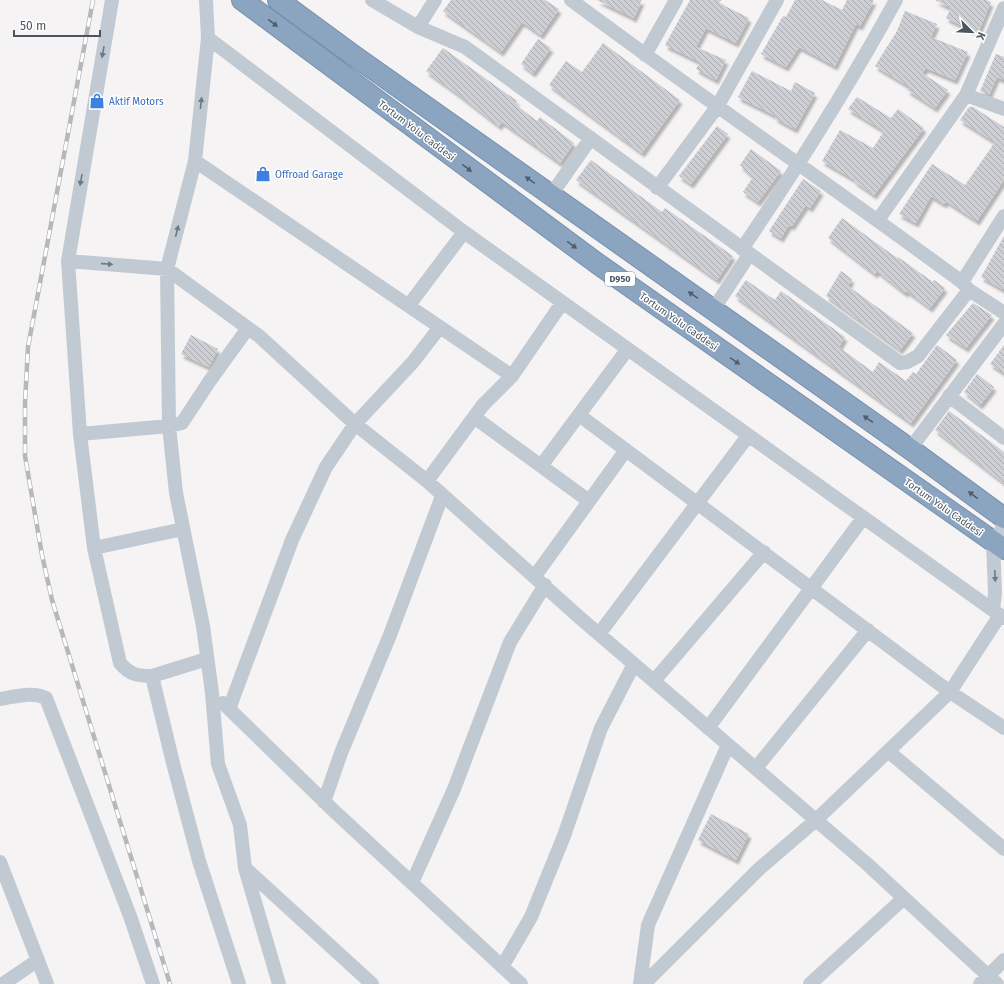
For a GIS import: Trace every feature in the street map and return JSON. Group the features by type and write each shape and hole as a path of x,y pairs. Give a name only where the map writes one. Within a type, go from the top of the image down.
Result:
{"highway":[{"name":"Tortum Yolu Caddesi","path":"242,0 598,264 1000,539"},
{"name":"D950","path":"278,0 353,55 910,449 1004,518"}],"street":[{"path":"112,0 68,261 80,434 94,548 120,663 127,672 137,676 152,676 207,659"},
{"path":"206,0 208,38 195,161 167,269 169,426 176,493 203,626 212,693 218,764 240,825 245,868 279,984"},
{"path":"372,0 418,27 465,47 591,138 657,188 900,363 907,362 918,356 966,286 1004,216"},
{"path":"418,27 435,0"},
{"path":"571,0 645,55 878,220 1004,313"},
{"path":"645,55 676,0"},
{"path":"657,188 718,107 777,0"},
{"path":"713,310 746,252 871,46 896,0"},
{"path":"878,220 966,95 1004,8"},
{"path":"208,38 464,232 627,350 999,614"},
{"path":"966,95 1004,108"},
{"path":"552,195 591,138"},
{"path":"195,161 512,376"},
{"path":"409,305 464,232"},
{"path":"68,261 167,269 248,328 355,424 427,481 442,496 540,580 599,634 816,820 904,898 989,981 1004,960"},
{"path":"427,481 483,404 512,376 562,303"},
{"path":"910,449 1004,324"},
{"path":"229,709 292,540 326,466 355,424 413,362 440,326"},
{"path":"80,434 169,426 182,423 209,382 248,328"},
{"path":"541,466 627,350"},
{"path":"949,396 1004,438"},
{"path":"579,415 699,503 950,692 1004,728"},
{"path":"474,417 589,501"},
{"path":"599,634 748,436"},
{"path":"412,883 454,789 510,642 540,580 589,501 626,450"},
{"path":"324,802 341,753 390,635 442,496"},
{"path":"708,728 863,518"},
{"path":"94,548 183,529"},
{"path":"644,984 759,869 816,820 950,692 999,614 996,593 1000,539"},
{"path":"654,681 764,552"},
{"path":"756,768 868,630"},
{"path":"502,967 530,917 564,836 601,728 634,664"},
{"path":"152,676 199,861 239,984"},
{"path":"212,693 324,802 521,984"},
{"path":"0,699 26,695 40,695 46,698 130,916 153,984"},
{"path":"640,984 648,925 728,745"},
{"path":"888,751 1004,849"},
{"path":"0,862 47,984"},
{"path":"245,868 372,984"},
{"path":"810,984 904,898"},
{"path":"3,984 38,960"}],"building":[{"path":"451,0 545,0 559,9 541,35 522,22 501,52 443,11"},
{"path":"597,0 642,0 634,18"},
{"path":"690,0 721,0 719,3 749,18 736,43 706,28 696,47 726,60 716,80 696,69 700,62 665,45"},
{"path":"795,0 822,0 842,10 847,0 874,0 860,26 856,24 835,66 799,47 786,67 761,54 783,16 786,17"},
{"path":"935,0 986,0 991,2 978,33 946,18 951,8"},
{"path":"905,11 937,24 931,37 968,52 955,80 926,68 922,73 948,90 935,108 907,90 910,87 875,66 897,31"},
{"path":"538,39 551,48 533,73 521,64"},
{"path":"603,43 680,100 642,153 549,85 566,61 582,72"},
{"path":"443,48 517,101 515,104 537,121 540,117 574,143 560,163 502,122 499,126 426,71"},
{"path":"996,54 1004,57 1004,80 997,77 989,95 980,91"},
{"path":"752,71 791,91 795,82 815,93 795,129 775,118 776,116 738,97"},
{"path":"857,97 891,118 898,109 924,128 874,195 854,181 855,180 822,161 840,130 873,148 884,131 848,109"},
{"path":"969,107 973,107 1004,127 1004,180 977,221 946,201 944,204 931,196 916,223 899,214 932,164 965,185 995,142 960,120"},
{"path":"717,126 728,134 691,184 679,176"},
{"path":"751,149 781,171 758,202 743,192 753,177 740,165"},
{"path":"591,160 662,212 665,208 733,256 717,280 576,180"},
{"path":"803,179 821,191 810,208 806,205 792,226 789,225 781,238 769,231"},
{"path":"842,218 897,258 898,257 933,282 934,280 945,288 930,308 907,291 905,293 877,271 875,274 828,238"},
{"path":"1004,236 1004,290 981,277"},
{"path":"841,271 852,279 848,286 913,333 900,350 826,296"},
{"path":"746,280 775,300 781,291 845,337 839,347 873,372 879,362 906,381 913,372 916,374 937,345 957,360 911,423 735,296"},
{"path":"973,303 992,315 966,348 946,335"},
{"path":"191,335 218,349 209,367 181,354"},
{"path":"1004,345 1004,373 990,364"},
{"path":"977,374 994,387 980,405 964,392"},
{"path":"949,411 1004,452 1004,483 935,430"},
{"path":"711,814 749,834 736,860 698,840"}],"railway":[{"path":"93,0 28,347 25,403 25,456 42,555 52,600 170,984"}],"place":[{"name":"Aktif Motors","path":"97,101"},
{"name":"Offroad Garage","path":"263,174"}]}
